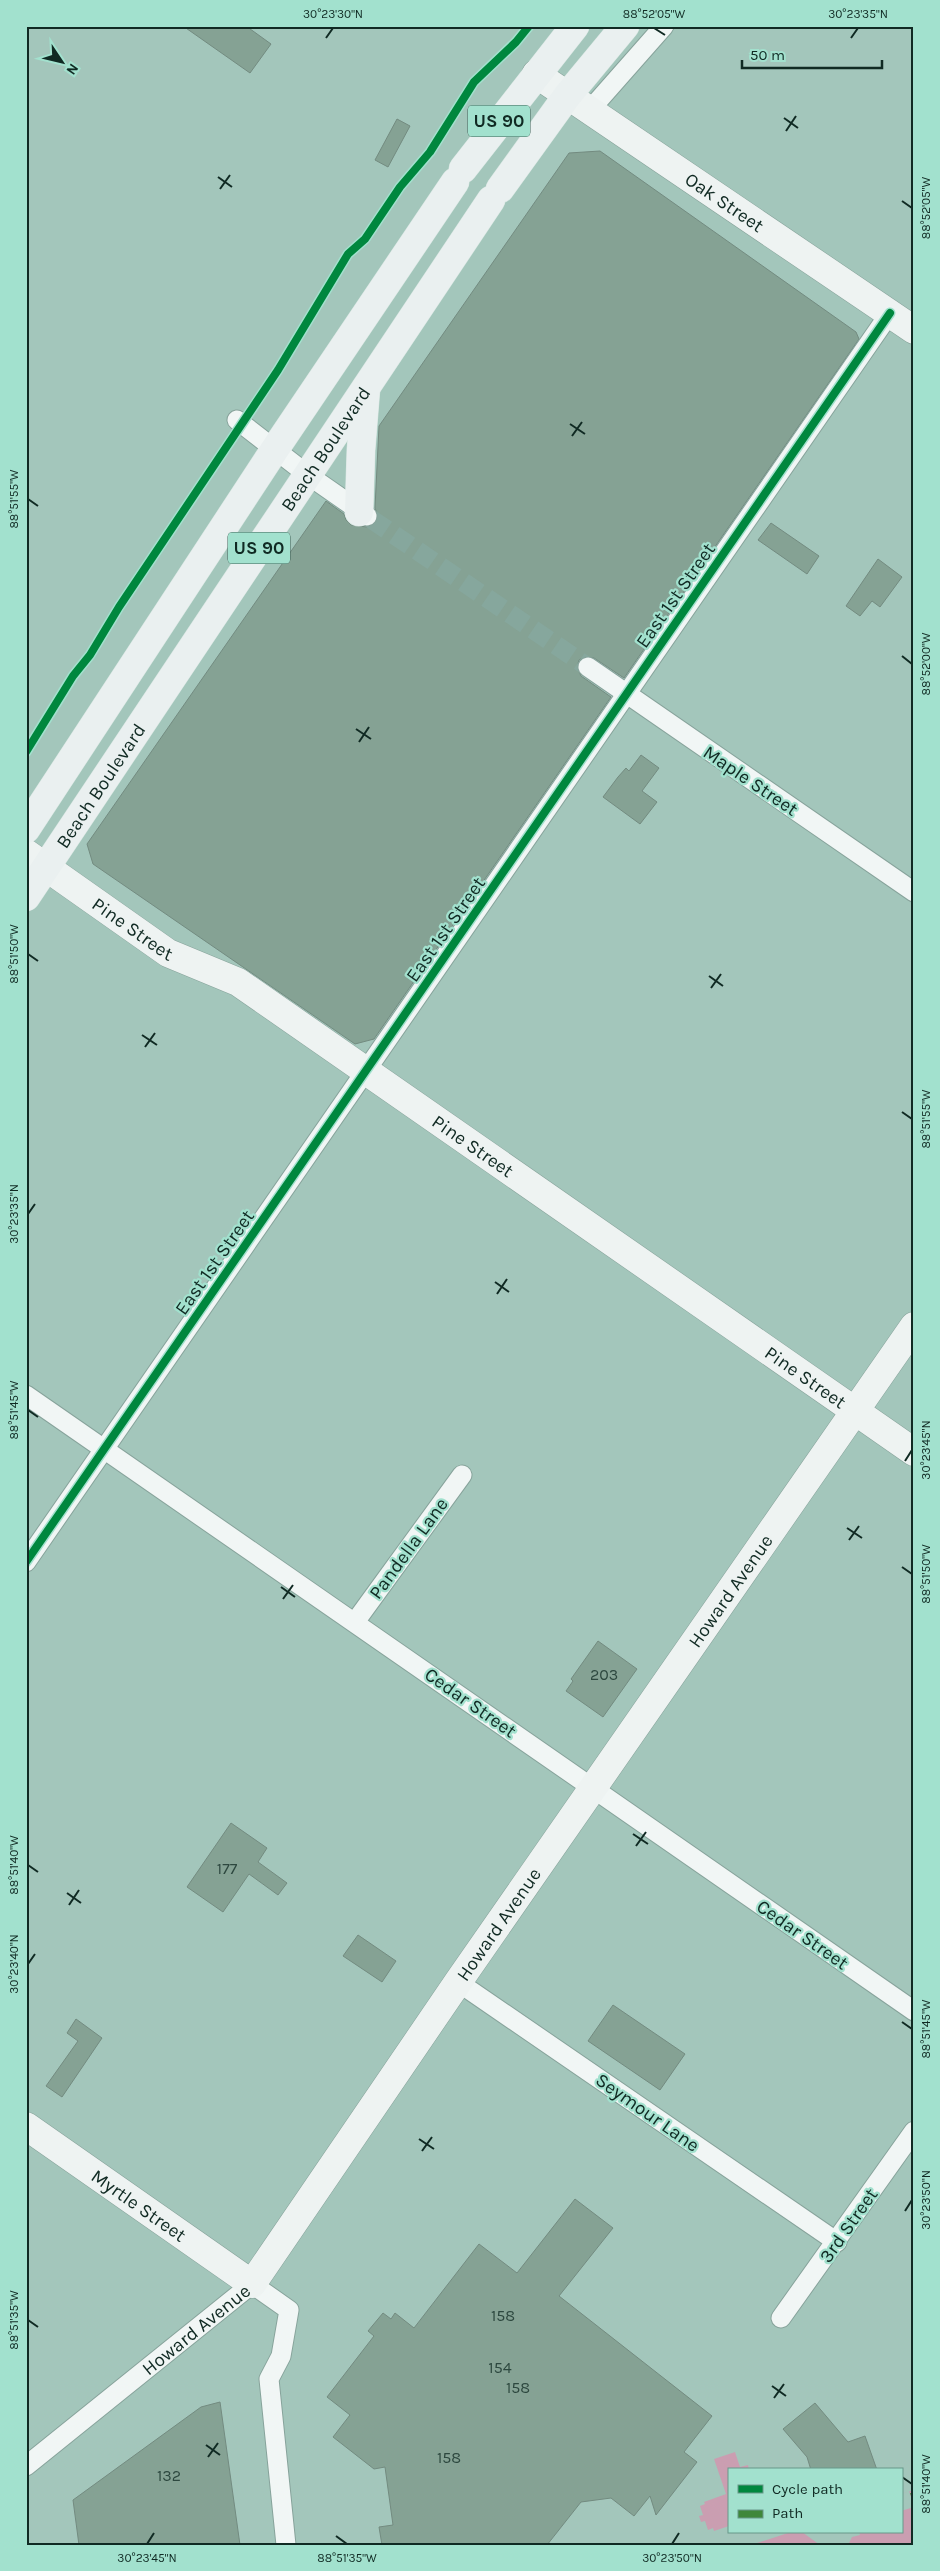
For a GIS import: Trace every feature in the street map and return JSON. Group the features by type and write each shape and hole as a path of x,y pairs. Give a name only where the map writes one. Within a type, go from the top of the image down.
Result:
{"main road":[{"name":"Beach Boulevard","path":"26,829 275,449 459,175 575,26"},
{"name":"Beach Boulevard","path":"26,897 36,860 308,475 366,385 496,194 567,96 625,26"},
{"name":"Oak Street","path":"536,74 914,330"},
{"path":"365,515 360,450 366,385"},
{"name":"Pine Street","path":"36,860 168,953 238,982 914,1452"},
{"name":"Howard Avenue","path":"252,2284 458,1982 914,1326"},
{"name":"Myrtle Street","path":"26,2126 252,2284"}],"street":[{"path":"589,111 664,26"},
{"name":"East 1st Street","path":"26,1562 890,313"},
{"path":"237,420 308,475 365,515"},
{"name":"Maple Street","path":"588,667 914,892"},
{"name":"Cedar Street","path":"26,1395 594,1787 914,2011"},
{"name":"Pandella Lane","path":"355,1622 462,1475"},
{"name":"Seymour Lane","path":"458,1982 837,2242"},
{"name":"3rd Street","path":"781,2318 914,2132"},
{"path":"252,2284 289,2310 281,2356 269,2379 286,2545"},
{"name":"Howard Avenue","path":"26,2466 252,2284"}],"shaded area":[{"path":"735,2452 740,2467 748,2465 749,2468 728,2468 728,2526 714,2531 713,2528 708,2530 705,2521 701,2522 699,2516 703,2515 700,2506 705,2504 704,2502 726,2494 714,2459"},
{"path":"914,2490 914,2545 751,2545 785,2534 902,2534 902,2494"}],"pier":[{"path":"909,2491 914,2507 902,2511 902,2494"},
{"path":"805,2534 860,2535 852,2537 848,2545 820,2545"}],"building":[{"path":"183,26 246,26 271,44 250,73"},
{"path":"397,119 410,126 388,167 375,160"},
{"path":"600,151 856,332 859,339 624,678 594,658 584,657 579,660 577,667 581,676 611,697 374,1039 355,1044 93,864 87,844 326,501 344,514 346,520 351,525 367,527 376,523 378,516 375,508 379,426 569,153"},
{"path":"771,523 819,556 807,574 758,540"},
{"path":"878,559 902,577 880,607 872,601 860,616 846,606"},
{"path":"641,755 659,768 642,791 657,802 640,824 603,797 626,768 629,771"},
{"path":"598,1641 637,1669 603,1717 566,1691 573,1681 571,1679"},
{"path":"231,1823 267,1848 258,1862 287,1883 278,1895 249,1874 223,1912 187,1887"},
{"path":"358,1935 396,1961 382,1982 343,1956"},
{"path":"613,2005 685,2054 660,2090 588,2041"},
{"path":"76,2019 102,2038 62,2097 46,2086 78,2041 67,2033"},
{"path":"575,2199 613,2228 559,2296 712,2416 684,2452 697,2462 656,2515 650,2496 634,2516 611,2498 581,2502 547,2545 382,2545 379,2527 393,2525 385,2467 374,2469 333,2437 350,2415 327,2397 374,2336 368,2331 383,2313 391,2319 395,2313 414,2328 479,2244 517,2273"},
{"path":"220,2402 240,2545 79,2545 73,2500 201,2407"},
{"path":"815,2403 848,2442 865,2436 876,2468 810,2468 807,2457 783,2429"}],"tunnel":[{"path":"371,519 588,667"}],"cycle path":[{"path":"26,752 73,676 90,655 119,607 278,370 348,254 365,239 400,187 430,152 474,82 516,42 529,26"},
{"path":"26,1562 890,313"}]}
